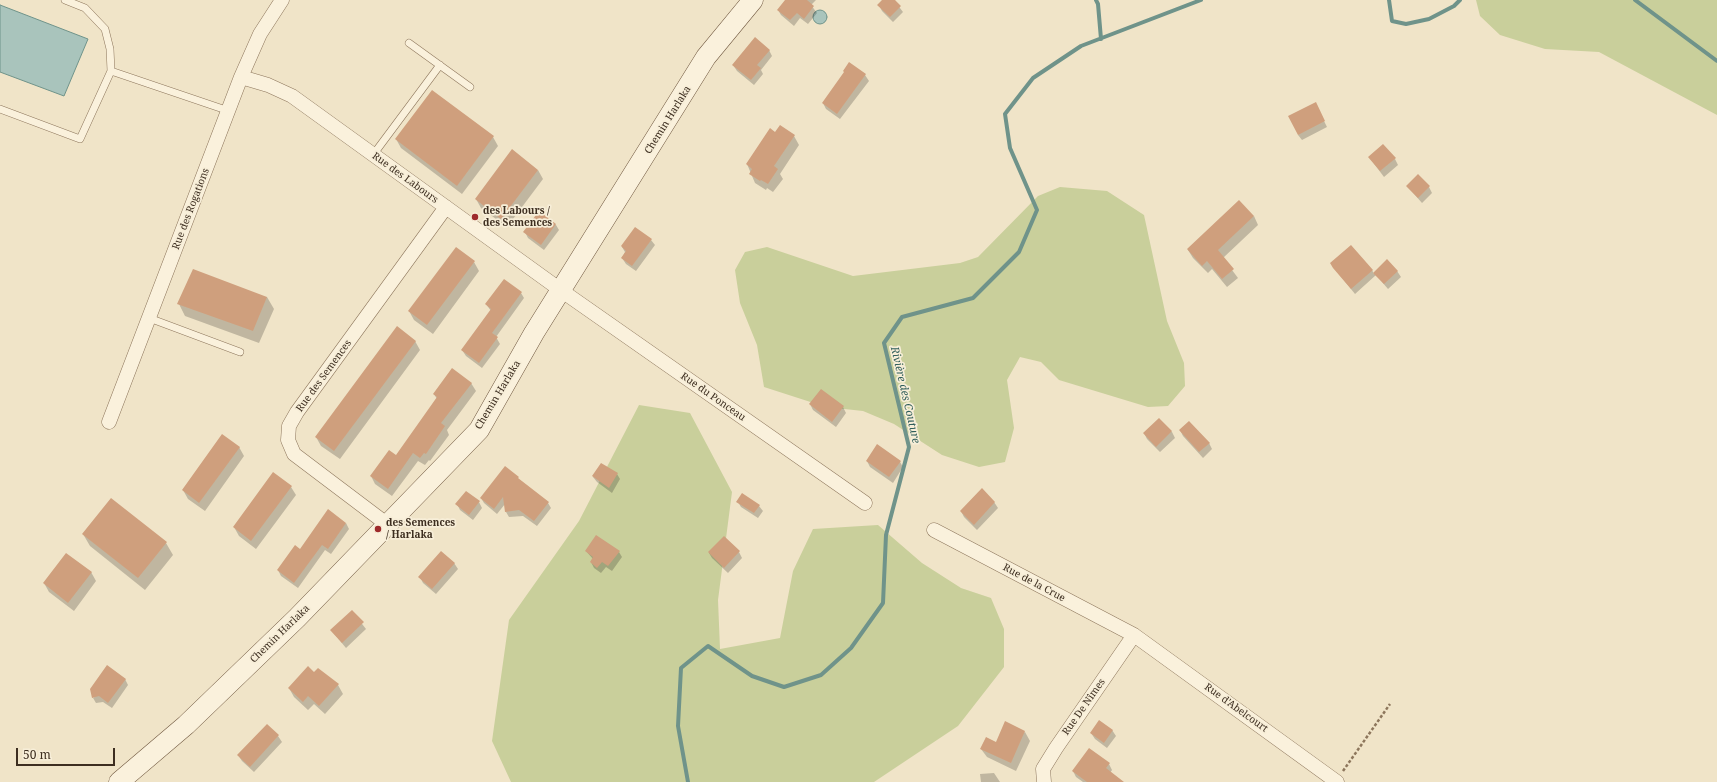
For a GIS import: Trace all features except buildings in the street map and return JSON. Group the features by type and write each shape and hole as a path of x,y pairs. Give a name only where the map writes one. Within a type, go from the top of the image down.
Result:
{"street":[{"name":"Rue des Rogations","path":"109,422 242,77 260,34 282,0"},
{"name":"Chemin Harlaka","path":"119,782 186,725 297,618 479,430 534,333 562,291 706,57 753,0"},
{"name":"Rue des Labours","path":"242,77 268,85 292,96 562,291"},
{"name":"Rue des Semences","path":"388,525 294,454 288,440 289,426 297,412 446,207"},
{"name":"Rue du Ponceau","path":"562,291 865,502"},
{"name":"Rue de la Crue","path":"934,530 1134,635"},
{"name":"Rue d'Abelcourt","path":"1134,635 1337,782"},
{"name":"Rue De Nîmes","path":"1044,782 1043,769 1046,764 1134,635"}],"lane":[{"path":"0,109 80,139 111,71 110,49 105,28 85,8 65,0"},
{"path":"409,43 470,87"},
{"path":"373,155 440,65"},
{"path":"111,71 229,111"},
{"path":"149,318 240,352"}],"path":[{"path":"1337,782 1390,704"}],"green space":[{"path":"1476,0 1717,0 1717,115 1599,52 1545,49 1500,35 1480,16"},
{"path":"1060,187 1107,191 1144,215 1167,321 1184,363 1185,386 1168,406 1148,407 1059,380 1041,362 1020,357 1007,380 1014,428 1005,462 979,467 942,455 894,424 863,411 826,407 764,387 757,345 740,303 735,270 745,252 767,247 853,276 960,263 978,257 1038,196"},
{"path":"639,405 690,413 732,492 718,600 720,649 780,638 793,571 813,529 878,525 922,563 961,588 991,598 1004,629 1004,667 958,726 874,782 511,782 492,741 509,620 579,521"}],"water":[{"path":"0,5 88,39 64,96 0,72"},
{"path":"817,10 823,10 827,14 827,20 823,24 817,24 813,20 813,14"}],"waterway":[{"path":"1096,0 1098,4 1101,39"},
{"name":"Rivière des Couture","path":"688,782 678,726 681,668 708,646 752,676 784,687 821,675 851,648 883,603 886,535 909,447 884,343 902,317 973,298 1019,252 1037,210 1010,148 1005,114 1033,78 1081,46 1201,0"},
{"name":"Rivière des Couture","path":"1389,0 1392,21 1406,24 1429,19 1454,6 1460,0"},
{"name":"Rivière des Couture","path":"1635,0 1717,61"}],"place":[{"name":"des Labours / des Semences","path":"475,217"},
{"name":"des Semences / Harlaka","path":"378,529"}]}
